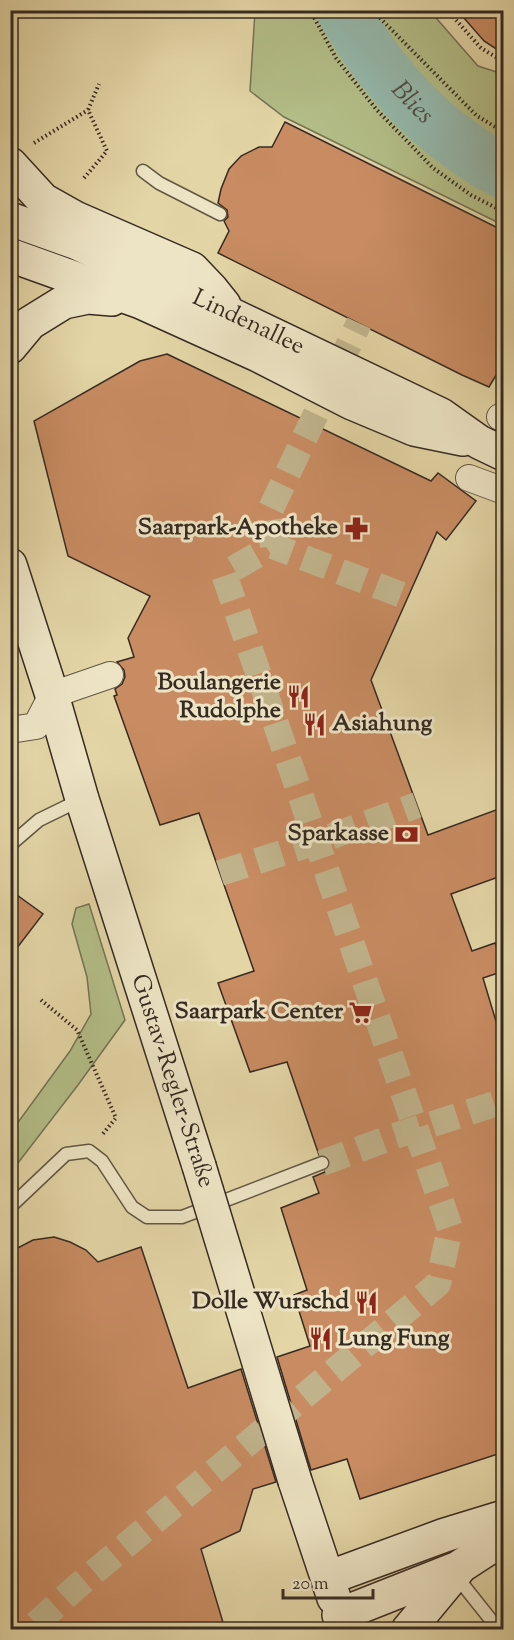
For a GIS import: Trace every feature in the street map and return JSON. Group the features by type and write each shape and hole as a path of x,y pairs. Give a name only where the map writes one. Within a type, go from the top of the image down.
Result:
{"main road":[{"path":"21,155 43,200 75,218 192,269 230,314"},
{"name":"Lindenallee","path":"10,219 77,243 230,314 441,415 491,448"},
{"name":"Lindenallee","path":"10,255 141,302 258,355 352,403 414,429 491,448"},
{"path":"10,347 30,323 64,302 88,297 141,302"},
{"name":"Gustav-Regler-Straße","path":"10,565 199,1166 295,1481 336,1605"},
{"path":"336,1605 445,1535 504,1517"},
{"path":"336,1605 458,1568 504,1538"},
{"path":"408,1629 458,1568"}],"street":[{"path":"470,478 504,490"},
{"path":"10,730 36,726 52,695 110,675"}],"lane":[{"path":"143,171 159,183 220,214"},
{"path":"10,845 39,820 82,799"},
{"path":"10,1207 66,1154 89,1151 102,1161 132,1207 147,1217 182,1217 322,1163"},
{"path":"458,1568 464,1586 499,1629"}],"path":[{"path":"310,10 336,58 376,109 433,168 471,195 504,212"},
{"path":"376,10 378,16 477,116 504,132"},
{"path":"447,10 481,48 504,62"},
{"path":"21,155 88,110 99,84"},
{"path":"84,178 107,151 88,110"},
{"path":"40,1000 77,1030 116,1118 89,1151"}],"green space":[{"path":"255,11 430,11 478,66 503,74 503,225 284,117 250,91"},
{"path":"89,904 125,1020 11,1172 11,1132 70,1051 91,1014 87,977 72,924 76,908"}],"building":[{"path":"457,10 504,10 504,54 484,41"},
{"path":"285,122 504,231 504,362 489,387 218,253 229,231 224,221 228,217 227,210 218,203 229,169 241,156 259,147 272,147"},
{"name":"Saarpark Center","path":"167,354 431,481 438,473 476,501 446,540 437,532 371,680 428,835 504,807 504,875 451,894 472,951 495,943 504,965 504,971 483,978 504,1048 504,1452 360,1499 347,1459 311,1470 277,1357 310,1346 294,1295 307,1290 281,1208 319,1193 313,1177 325,1172 330,1161 327,1156 319,1155 287,1062 250,1072 218,983 254,971 199,813 160,825 114,696 117,695 115,689 122,684 125,677 124,670 117,662 134,657 128,638 150,596 68,556 34,421 140,361"},
{"path":"10,890 43,914 10,957"},
{"path":"54,1237 86,1250 98,1262 141,1247 188,1388 241,1369 276,1482 253,1489 240,1531 201,1549 225,1629 10,1629 10,1252 33,1240"}],"waterway":[{"name":"Blies","path":"343,10 382,69 414,105 449,136 485,162 504,172"}],"tunnel":[{"path":"273,546 268,515 359,323"},
{"path":"36,1624 74,1589 438,1284 450,1228 224,574 273,546 407,597"},
{"path":"220,873 316,842 417,805"},
{"path":"322,1163 395,1136 504,1101"}],"place":[{"name":"Saarpark-Apotheke","path":"356,528"},
{"name":"Boulangerie Rudolphe","path":"299,697"},
{"name":"Asiahung","path":"314,724"},
{"name":"Sparkasse","path":"407,834"},
{"name":"Saarpark Center","path":"361,1012"},
{"name":"Dolle Wurschd","path":"367,1302"},
{"name":"Lung Fung","path":"320,1339"}]}
